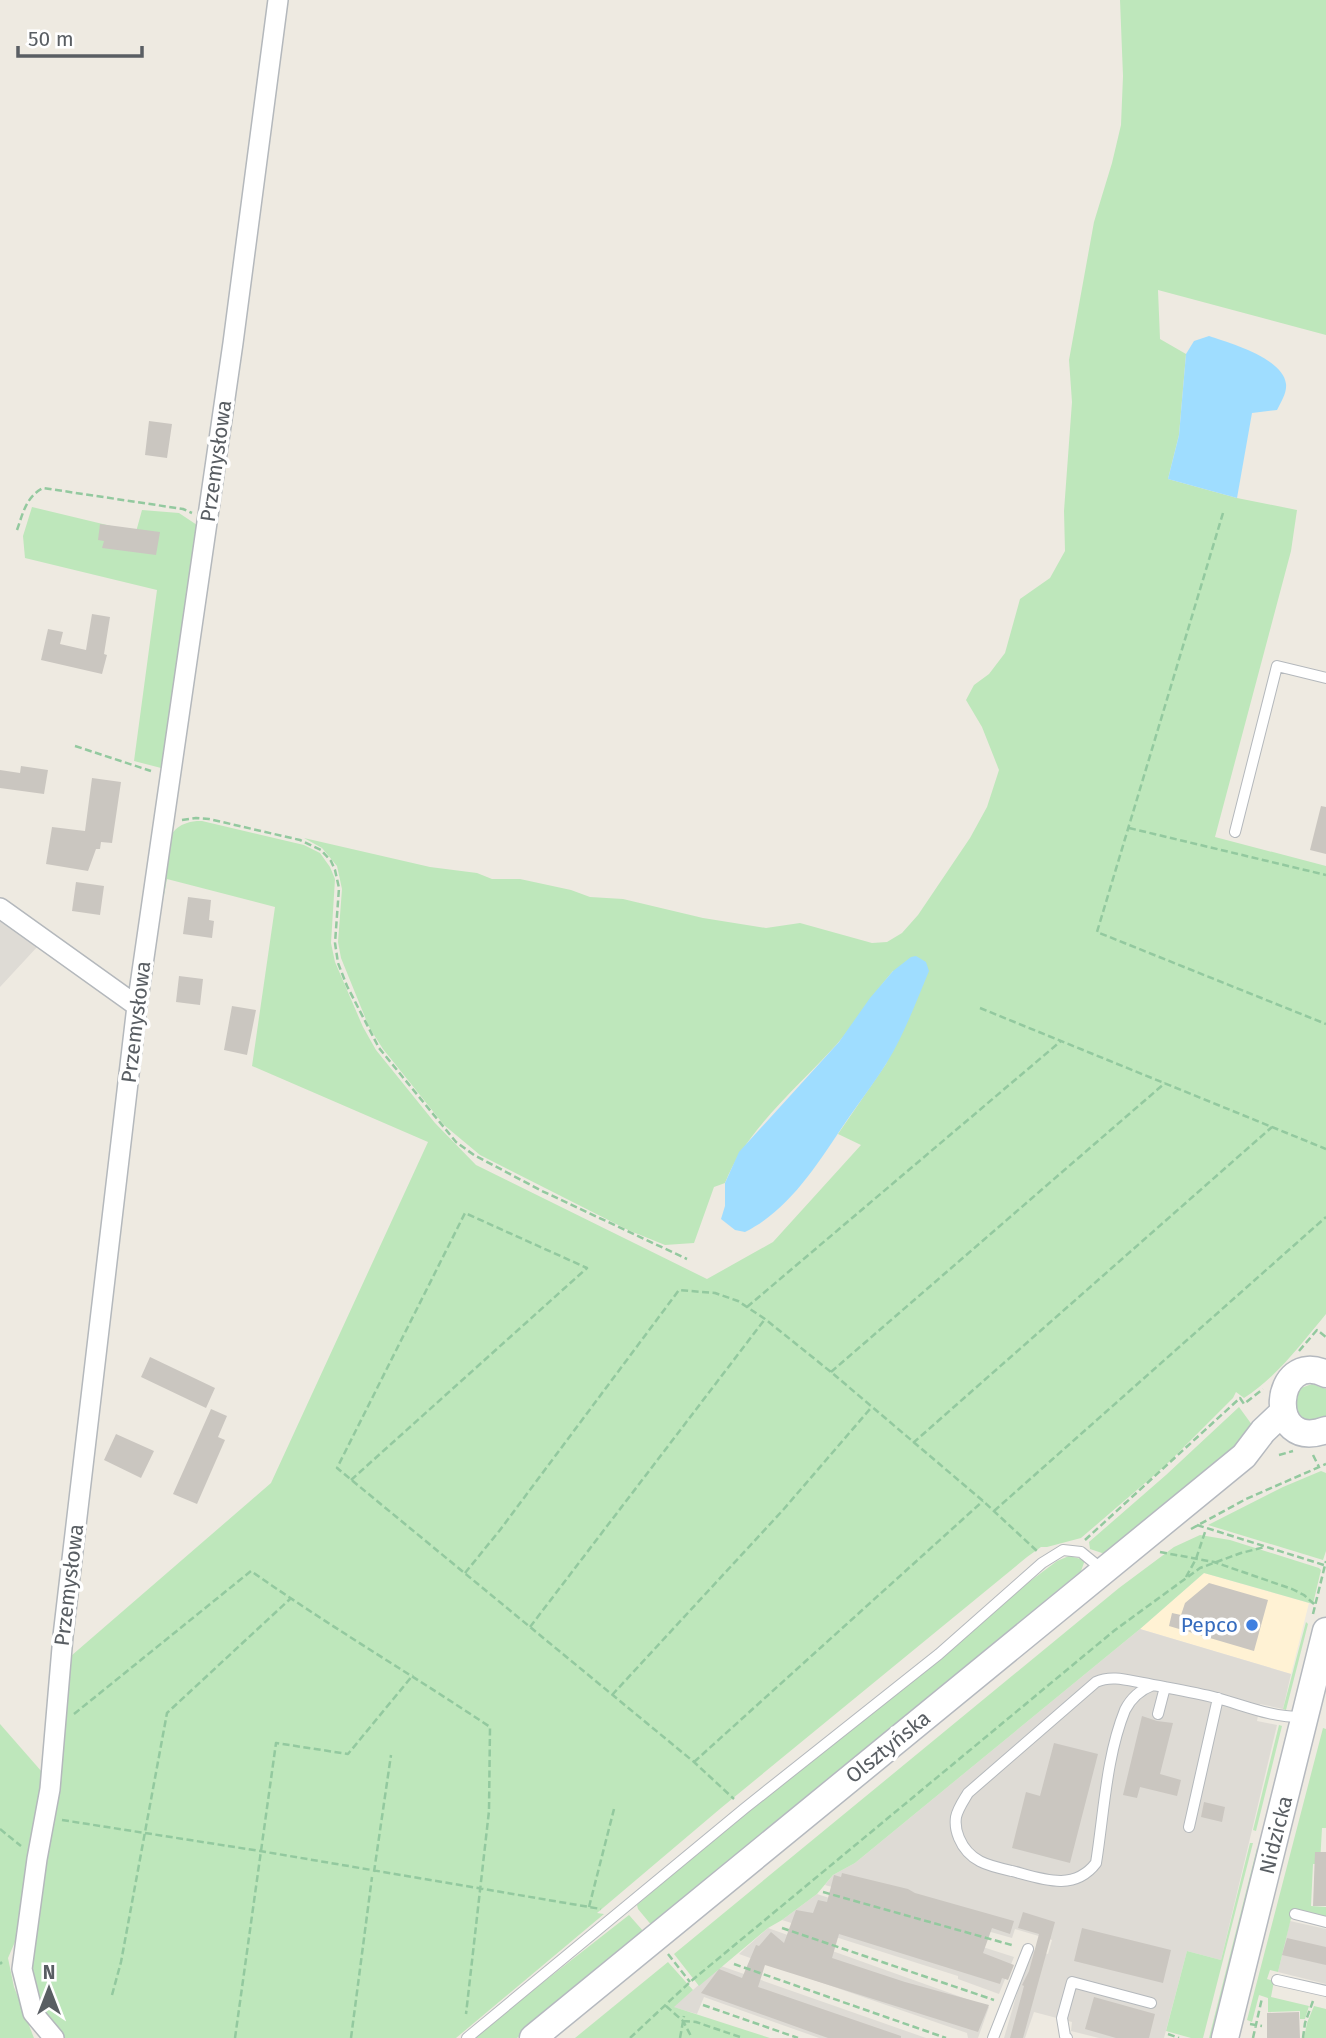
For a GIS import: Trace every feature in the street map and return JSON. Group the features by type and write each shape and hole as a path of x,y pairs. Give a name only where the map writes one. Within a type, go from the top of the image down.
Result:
{"main road":[{"path":"1309,1429 1282,1393 1293,1377 1311,1370 1324,1370"},
{"name":"Olsztyńska","path":"533,2038 1244,1456 1309,1429"},
{"name":"Nidzicka","path":"1234,2030 1326,1631"}],"street":[{"name":"Przemysłowa","path":"54,2038 33,2013 22,1969 50,1788 63,1636 137,1006 278,0"},
{"path":"0,908 137,1006"}],"lane":[{"path":"1235,832 1277,666 1326,678"},
{"path":"467,2038 745,1808 939,1654 1047,1560 1063,1550 1081,1552 1104,1570"},
{"path":"1153,1685 1140,1690 1126,1709 1112,1759 1096,1863 1090,1871 1078,1878 1050,1882 990,1866 969,1855 956,1827 956,1818 968,1793 1096,1682 1103,1679 1116,1678 1165,1687 1287,1717 1305,1716"},
{"path":"1158,1714 1165,1687"},
{"path":"1189,1828 1218,1699"},
{"path":"1295,1914 1326,1922"},
{"path":"993,2038 1028,1950"},
{"path":"1277,1980 1322,1990"},
{"path":"1067,2038 1062,2018 1072,1982 1151,2003"}],"path":[{"path":"16,530 26,504 34,493 43,488 183,509 198,516 206,525"},
{"path":"1223,513 1097,932 1326,1024"},
{"path":"75,746 170,777"},
{"path":"162,831 185,819 196,818 300,840 321,850 331,861 338,878 335,943 338,964 347,986 379,1048 438,1122 456,1142 474,1155 541,1191 687,1259"},
{"path":"1129,828 1326,875"},
{"path":"980,1008 1326,1149"},
{"path":"747,1307 1060,1041"},
{"path":"831,1372 1165,1083"},
{"path":"912,1443 1272,1127"},
{"path":"351,1480 587,1268 465,1213 337,1468 351,1480 465,1573 612,1695 694,1762 745,1808"},
{"path":"994,1511 1326,1217"},
{"path":"465,1573 679,1290 715,1293 738,1301 765,1319 983,1501 1047,1560"},
{"path":"530,1627 765,1319"},
{"path":"1081,1552 1081,1544 1240,1398 1244,1404"},
{"path":"612,1695 783,1510 871,1408"},
{"path":"1326,1464 1246,1499 1197,1525 1326,1564"},
{"path":"694,1762 983,1501"},
{"path":"1184,1580 1196,1559 1206,1529"},
{"path":"630,2038 690,1982 1115,1630 1199,1569 1265,1547"},
{"path":"1160,1552 1214,1562 1292,1589 1315,1604"},
{"path":"55,1729 251,1571 290,1599 413,1674 490,1727 489,1811 466,2014"},
{"path":"112,1995 121,1962 167,1713 290,1599"},
{"path":"235,2038 276,1744 348,1754 413,1674"},
{"path":"374,1872 391,1755"},
{"path":"589,1907 614,1809"},
{"path":"45,1818 146,1832 618,1913"},
{"path":"0,1829 37,1859"},
{"path":"351,2038 372,1877"},
{"path":"823,1892 1028,1950"},
{"path":"782,1928 1007,2004"},
{"path":"675,1963 690,1982"},
{"path":"734,1964 946,2038"},
{"path":"1303,2038 1305,2023 1322,1990"},
{"path":"1253,2038 1262,1998"},
{"path":"665,2005 683,2021 692,2038"},
{"path":"703,2005 798,2038"},
{"path":"680,2038 684,2016"},
{"path":"683,2021 696,2022 743,2038"},
{"path":"1234,2030 1262,2026"},
{"path":"725,2038 729,2034"},
{"path":"1168,2034 1179,2038"}],"shaded area":[{"path":"0,919 38,946 0,987"},
{"path":"1204,1573 1309,1603 1291,1674 1140,1629"},
{"path":"1140,1629 1291,1674 1283,1709 1260,1704 1257,1721 1277,1725 1221,1960 1187,1951 1164,2038 1099,2038 1071,2031 1072,2022 1034,2012 1025,2038 1004,2038 1030,1949 1048,1954 1052,1940 1015,1929 1012,1938 825,1885 833,1875 855,1863"},
{"path":"817,1894 1014,1957 999,1994 958,1979 958,1976 782,1920"},
{"path":"1290,1921 1326,1929 1326,1984 1278,1972"},
{"path":"768,1928 989,2007 978,2038 968,2038 967,2033 739,1954"},
{"path":"721,1966 926,2038 819,2038 704,1997 697,2014 673,2007"}],"green space":[{"path":"1120,0 1326,0 1326,335 1158,290 1160,339 1186,354 1179,435 1168,479 1237,498 1297,510 1291,551 1215,837 1326,866 1326,1314 1267,1380 1244,1398 1236,1392 1166,1465 1081,1538 1041,1547 1027,1557 721,1808 597,1913 604,1914 456,2038 62,2038 41,2004 32,1965 71,1656 271,1483 428,1142 252,1066 275,907 167,879 164,895 159,894 163,857 171,835 188,823 202,821 304,845 320,853 335,879 331,943 335,962 363,1027 376,1050 435,1123 476,1165 707,1279 773,1242 861,1145 838,1134 886,1064 925,979 893,971 837,1044 759,1127 734,1164 725,1183 714,1187 694,1243 665,1245 628,1230 480,1155 444,1125 383,1049 369,1027 341,958 338,942 342,889 337,866 322,848 304,838 430,867 477,873 492,879 520,879 590,897 623,899 703,918 766,928 800,923 872,943 887,942 902,933 918,915 970,838 987,807 999,770 982,727 966,700 974,685 989,674 1005,653 1020,599 1050,578 1065,551 1064,511 1072,402 1069,360 1094,222 1121,125 1123,76"},
{"path":"32,507 136,532 142,510 179,513 197,525 165,769 134,761 157,590 25,558 23,536"},
{"path":"1312,1384 1326,1389 1326,1417 1314,1422 1299,1417 1294,1398 1301,1388"},
{"path":"1239,1407 1255,1429 1183,1493 1105,1554 1090,1549 1089,1542"},
{"path":"1321,1471 1326,1473 1326,1551 1323,1560 1208,1525 1283,1487"},
{"path":"1200,1535 1230,1540 1319,1568 1321,1570 1313,1604 1204,1573 1140,1629 855,1863 833,1875 817,1894 768,1928 699,1986 674,1954 1119,1588 1174,1547"},
{"path":"1069,1556 1085,1560 1081,1571 653,1927 637,1905 1001,1603 1057,1561"},
{"path":"1306,1622 1308,1624 1286,1710 1283,1709"},
{"path":"0,1724 42,1772 24,1921 8,1958 14,1987 34,2038 0,2038"},
{"path":"1279,1725 1282,1726 1256,1831 1253,1830"},
{"path":"1323,1728 1326,1729 1326,1828 1322,1828 1320,1864 1313,1864 1311,1906 1326,1907 1326,1918 1293,1910 1278,1972 1270,1970 1267,1979 1274,1981 1271,1997 1309,2006 1305,2019 1300,2019 1300,2011 1268,2012 1268,1998 1259,1995 1252,2022 1247,2020"},
{"path":"1250,1843 1253,1843 1203,2038 1191,2038 1166,2031 1187,1951 1221,1960"},
{"path":"1257,1848 1259,1851 1214,2038 1209,2038"},
{"path":"629,1915 644,1932 517,2038 472,2038"},
{"path":"668,1962 693,1990 674,2007 770,2038 575,2038"},
{"path":"1314,2006 1326,2009 1326,2038 1304,2038"}],"water":[{"path":"1209,336 1242,347 1266,359 1283,375 1286,384 1285,394 1277,410 1252,413 1237,498 1168,479 1179,435 1186,354 1194,341"},
{"path":"916,956 926,962 929,971 904,1030 881,1072 801,1185 761,1223 745,1232 735,1230 721,1219 725,1206 725,1183 739,1152 839,1042 893,971"}],"building":[{"path":"149,421 172,424 167,458 145,455"},
{"path":"100,524 160,532 156,555 102,548 104,541 98,540"},
{"path":"92,614 110,617 104,654 107,655 102,674 41,660 48,629 63,632 60,644 86,650"},
{"path":"21,766 48,770 44,794 0,788 0,770 20,773"},
{"path":"92,778 121,782 112,843 101,842 88,871 46,864 52,827 85,831"},
{"path":"1321,806 1326,807 1326,854 1310,850"},
{"path":"76,882 104,886 100,915 72,911"},
{"path":"188,897 211,900 209,920 214,921 212,938 183,934"},
{"path":"179,976 203,979 200,1005 176,1002"},
{"path":"232,1006 256,1010 247,1055 224,1050"},
{"path":"150,1357 215,1388 206,1408 141,1377"},
{"path":"211,1409 227,1416 218,1437 225,1440 197,1504 173,1494"},
{"path":"116,1434 154,1451 141,1478 104,1460"},
{"path":"1209,1583 1268,1600 1254,1651 1169,1626 1172,1613 1181,1615 1185,1603"},
{"path":"1142,1716 1173,1723 1160,1774 1181,1780 1177,1796 1140,1787 1137,1798 1123,1795"},
{"path":"1054,1743 1098,1754 1070,1863 1012,1848 1026,1792 1040,1796"},
{"path":"1204,1802 1225,1807 1222,1822 1201,1817"},
{"path":"1315,1852 1326,1852 1326,1906 1313,1906"},
{"path":"842,1873 908,1889 1014,1921 1010,1934 992,1928 983,1953 1014,1965 1008,1980 1002,1978 1000,1984 839,1934 832,1958 989,2005 978,2032 765,1965 758,1987 901,2038 828,2038 701,1993 719,1969 742,1978 756,1945 759,1946 771,1932 784,1943 796,1910 813,1913 818,1900 827,1902 834,1875 841,1877"},
{"path":"1023,1912 1055,1922 1023,2038 1010,2038 1024,1986 1022,1985 1029,1971 1039,1934 1018,1928"},
{"path":"1082,1928 1171,1950 1163,1983 1074,1961"},
{"path":"1287,1938 1326,1947 1326,1965 1282,1955"},
{"path":"1094,1997 1155,2014 1149,2038 1116,2038 1085,2029"},
{"path":"1299,2012 1300,2038 1267,2038 1267,2013"}],"place":[{"name":"Pepco","path":"1252,1625"}]}
